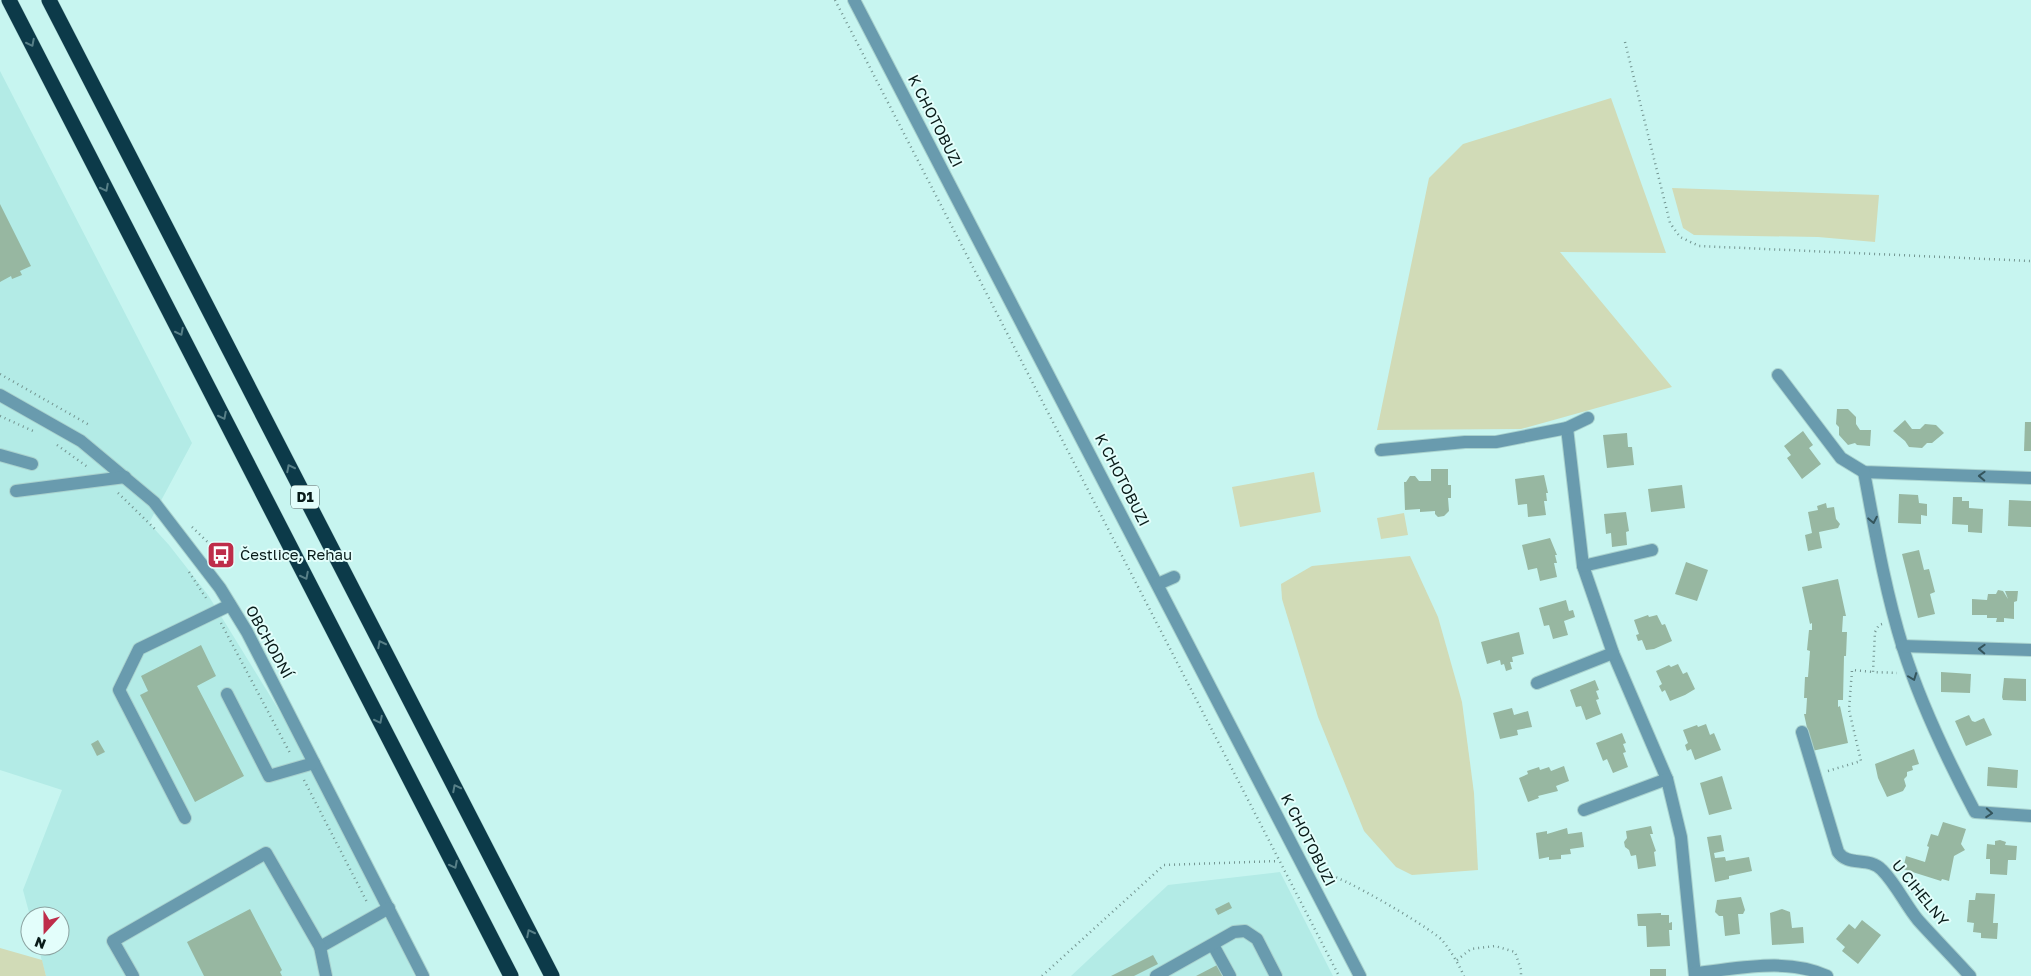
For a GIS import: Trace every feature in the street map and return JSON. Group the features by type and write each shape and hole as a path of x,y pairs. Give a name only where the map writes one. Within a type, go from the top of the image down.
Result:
{"highway":[{"name":"D1","path":"8,0 511,976"},
{"name":"D1","path":"49,0 552,976"}],"street":[{"name":"K CHOTOBUZI","path":"854,0 1360,976"},
{"path":"1778,375 1842,458 1864,472 2031,478"},
{"name":"OBCHODNÍ","path":"0,395 81,441 125,477 154,502 197,557 248,632 423,976"},
{"path":"1381,450 1465,442 1496,442 1567,428 1588,418"},
{"path":"1567,428 1583,566 1613,653 1667,779 1681,837 1695,975 1781,965 1813,970 1827,976"},
{"path":"0,455 32,464"},
{"path":"1864,472 1882,564 1902,646 1938,742 1975,812 2031,816"},
{"path":"16,491 125,477"},
{"path":"1583,566 1652,550"},
{"path":"1158,584 1174,576"},
{"path":"185,818 119,690 139,649 230,605"},
{"path":"1902,646 2031,650"},
{"path":"1537,683 1613,653"},
{"path":"227,694 269,776 314,763"},
{"name":"U CIHELNY","path":"1802,732 1841,857 1845,860 1872,863 1882,869 1917,919 1970,976"},
{"path":"1584,810 1667,779"},
{"path":"133,976 113,941 266,854 320,946 326,976"},
{"path":"320,946 389,908"},
{"path":"1156,976 1234,932 1245,931 1257,939 1276,976"},
{"path":"1213,945 1230,976"}],"path":[{"path":"835,0 1339,976"},
{"path":"1625,42 1670,223 1680,237 1699,246 2031,261"},
{"path":"0,374 91,426"},
{"path":"0,416 40,434"},
{"path":"56,444 104,479 156,530"},
{"path":"185,567 215,612 375,916"},
{"path":"1873,672 1875,632 1880,625 1889,623 1892,633 1898,630"},
{"path":"1815,775 1861,761 1849,710 1852,670 1905,674 1903,666 1909,665"},
{"path":"1042,976 1164,865 1280,861"},
{"path":"1307,874 1326,873 1347,882 1411,919 1441,939 1457,960 1464,976"},
{"path":"1457,960 1470,949 1496,946 1515,952 1521,976"}],"shaded area":[{"path":"0,71 192,443 149,523 169,545 208,595 304,751 415,976 46,976 41,956 70,956 70,906 27,906 23,890 62,790 0,770"},
{"path":"1280,872 1333,976 1071,976 1168,885"}],"green space":[{"path":"1611,98 1666,253 1560,252 1672,387 1521,429 1377,430 1429,178 1463,144"},
{"path":"1672,188 1879,195 1875,242 1818,237 1694,235 1683,228"},
{"path":"1314,472 1321,512 1240,527 1232,487"},
{"path":"1404,513 1408,535 1381,539 1377,518"},
{"path":"1410,556 1438,617 1462,702 1474,793 1478,870 1412,875 1396,867 1364,831 1318,717 1282,599 1281,584 1312,566"},
{"path":"0,948 20,954 20,956 42,960 46,976 0,976"}],"building":[{"path":"0,204 31,266 20,271 22,275 12,279 11,276 0,282"},
{"path":"1837,409 1848,409 1856,417 1856,424 1860,430 1871,430 1870,446 1857,445 1855,443 1848,445 1839,435 1839,427 1836,424"},
{"path":"1905,420 1912,429 1920,429 1925,424 1936,425 1944,433 1932,443 1927,443 1922,448 1909,447 1893,431"},
{"path":"2025,422 2031,422 2031,451 2024,451"},
{"path":"1803,431 1813,445 1809,448 1821,464 1802,479 1787,458 1791,455 1784,446"},
{"path":"1627,433 1628,447 1632,447 1634,465 1607,468 1603,435"},
{"path":"1431,469 1448,469 1448,485 1451,485 1451,498 1448,498 1449,511 1444,516 1438,517 1435,511 1405,510 1404,482 1410,476 1415,476 1419,481 1431,481"},
{"path":"1544,475 1548,493 1546,493 1547,501 1544,501 1546,515 1528,517 1527,504 1518,505 1515,479"},
{"path":"1682,485 1685,508 1651,512 1648,489"},
{"path":"1899,494 1918,495 1919,503 1927,504 1927,516 1921,515 1921,524 1898,523"},
{"path":"1953,497 1962,497 1962,501 1969,501 1969,508 1983,509 1982,533 1968,532 1968,525 1952,524"},
{"path":"2009,500 2031,501 2031,527 2008,526"},
{"path":"1826,503 1827,508 1834,507 1836,519 1840,524 1838,528 1819,532 1822,548 1808,551 1805,535 1812,533 1808,512 1818,510 1817,506"},
{"path":"1626,512 1629,531 1626,532 1627,545 1612,547 1611,533 1606,534 1604,514"},
{"path":"1550,538 1557,555 1555,555 1557,563 1554,563 1557,577 1540,581 1537,568 1528,570 1522,545"},
{"path":"1919,550 1924,570 1929,569 1935,592 1930,594 1935,614 1918,618 1902,554"},
{"path":"1686,562 1708,570 1697,601 1675,594"},
{"path":"1838,579 1846,616 1843,616 1842,632 1847,632 1846,656 1844,656 1843,700 1838,700 1838,707 1840,706 1848,743 1812,751 1804,714 1806,714 1807,698 1804,698 1805,677 1808,677 1810,651 1807,650 1809,630 1812,630 1812,623 1810,624 1802,587"},
{"path":"1998,590 2003,591 2008,599 2005,591 2018,591 2017,601 2014,602 2014,619 2004,618 2004,622 1996,622 1997,618 1987,618 1987,615 1972,615 1972,599 1987,600 1988,594 1996,594"},
{"path":"1566,600 1569,611 1573,610 1575,617 1564,621 1568,635 1553,639 1549,625 1544,626 1539,608"},
{"path":"1648,615 1649,617 1657,615 1662,625 1665,624 1672,641 1654,649 1646,650 1642,640 1638,641 1636,635 1639,634 1634,620"},
{"path":"1519,632 1524,654 1512,657 1513,662 1510,662 1512,669 1506,671 1504,664 1501,665 1500,660 1487,664 1481,642"},
{"path":"201,645 216,676 197,686 244,776 195,802 140,695 148,691 141,676"},
{"path":"1678,664 1683,674 1687,672 1695,689 1670,701 1665,690 1662,692 1659,686 1662,684 1656,671 1669,665 1671,667"},
{"path":"1941,672 1971,674 1970,693 1941,692"},
{"path":"2004,678 2026,679 2026,701 2003,700"},
{"path":"1595,680 1599,690 1596,691 1599,699 1596,700 1601,714 1586,720 1581,706 1576,707 1570,690"},
{"path":"1512,708 1514,715 1528,711 1532,727 1517,730 1518,735 1500,739 1493,713"},
{"path":"1969,715 1972,721 1975,722 1984,718 1992,735 1966,746 1955,721"},
{"path":"1706,724 1710,735 1714,733 1721,750 1695,760 1691,749 1687,751 1685,745 1688,743 1683,730"},
{"path":"1622,733 1626,743 1623,744 1626,752 1623,753 1628,767 1613,773 1607,759 1603,761 1596,743"},
{"path":"98,740 105,752 97,756 91,744"},
{"path":"1914,749 1919,764 1912,766 1913,770 1907,772 1907,776 1904,779 1906,786 1903,791 1887,797 1878,778 1875,764"},
{"path":"1564,766 1569,781 1556,786 1558,791 1538,796 1539,798 1528,802 1519,778 1528,774 1527,771 1539,767 1540,770 1549,767 1551,771"},
{"path":"1988,767 2018,770 2017,788 1987,786"},
{"path":"1722,776 1732,809 1709,815 1700,783"},
{"path":"1943,822 1966,829 1961,844 1965,850 1954,856 1949,881 1942,879 1941,881 1903,869 1906,856 1925,862 1931,834 1938,836"},
{"path":"1651,826 1653,834 1650,834 1656,851 1654,852 1656,866 1638,869 1636,855 1631,856 1629,850 1625,847 1626,831"},
{"path":"1567,828 1568,834 1582,832 1584,847 1570,849 1571,854 1561,855 1561,859 1549,860 1549,857 1539,859 1536,833 1547,831 1547,834"},
{"path":"1721,835 1724,851 1714,853 1715,858 1725,857 1726,861 1749,857 1752,871 1729,876 1729,879 1715,882 1707,837"},
{"path":"1995,841 2006,842 2005,845 2017,846 2016,860 2008,860 2007,875 1990,874 1990,859 1986,859 1987,844 1995,845"},
{"path":"1976,893 1995,894 1993,923 1998,923 1997,939 1981,938 1981,933 1973,932 1974,923 1967,922 1969,900 1975,900"},
{"path":"1741,897 1745,910 1743,914 1738,914 1740,934 1725,936 1723,916 1719,916 1715,912 1717,900"},
{"path":"1229,902 1232,908 1218,915 1215,909"},
{"path":"250,909 282,970 280,972 282,976 204,976 187,942"},
{"path":"1782,909 1790,912 1792,928 1803,927 1804,943 1772,945 1770,913"},
{"path":"1661,913 1661,915 1669,915 1669,923 1672,922 1672,930 1669,930 1670,946 1647,947 1646,926 1638,926 1637,914"},
{"path":"1862,920 1881,935 1858,964 1842,951 1845,947 1836,939 1849,924 1855,929"},
{"path":"1153,955 1158,964 1134,976 1111,976"},
{"path":"1219,964 1225,976 1196,976"},
{"path":"1650,969 1666,969 1666,976 1650,976"}],"place":[{"name":"Čestlice, Rehau","path":"221,555"}]}
